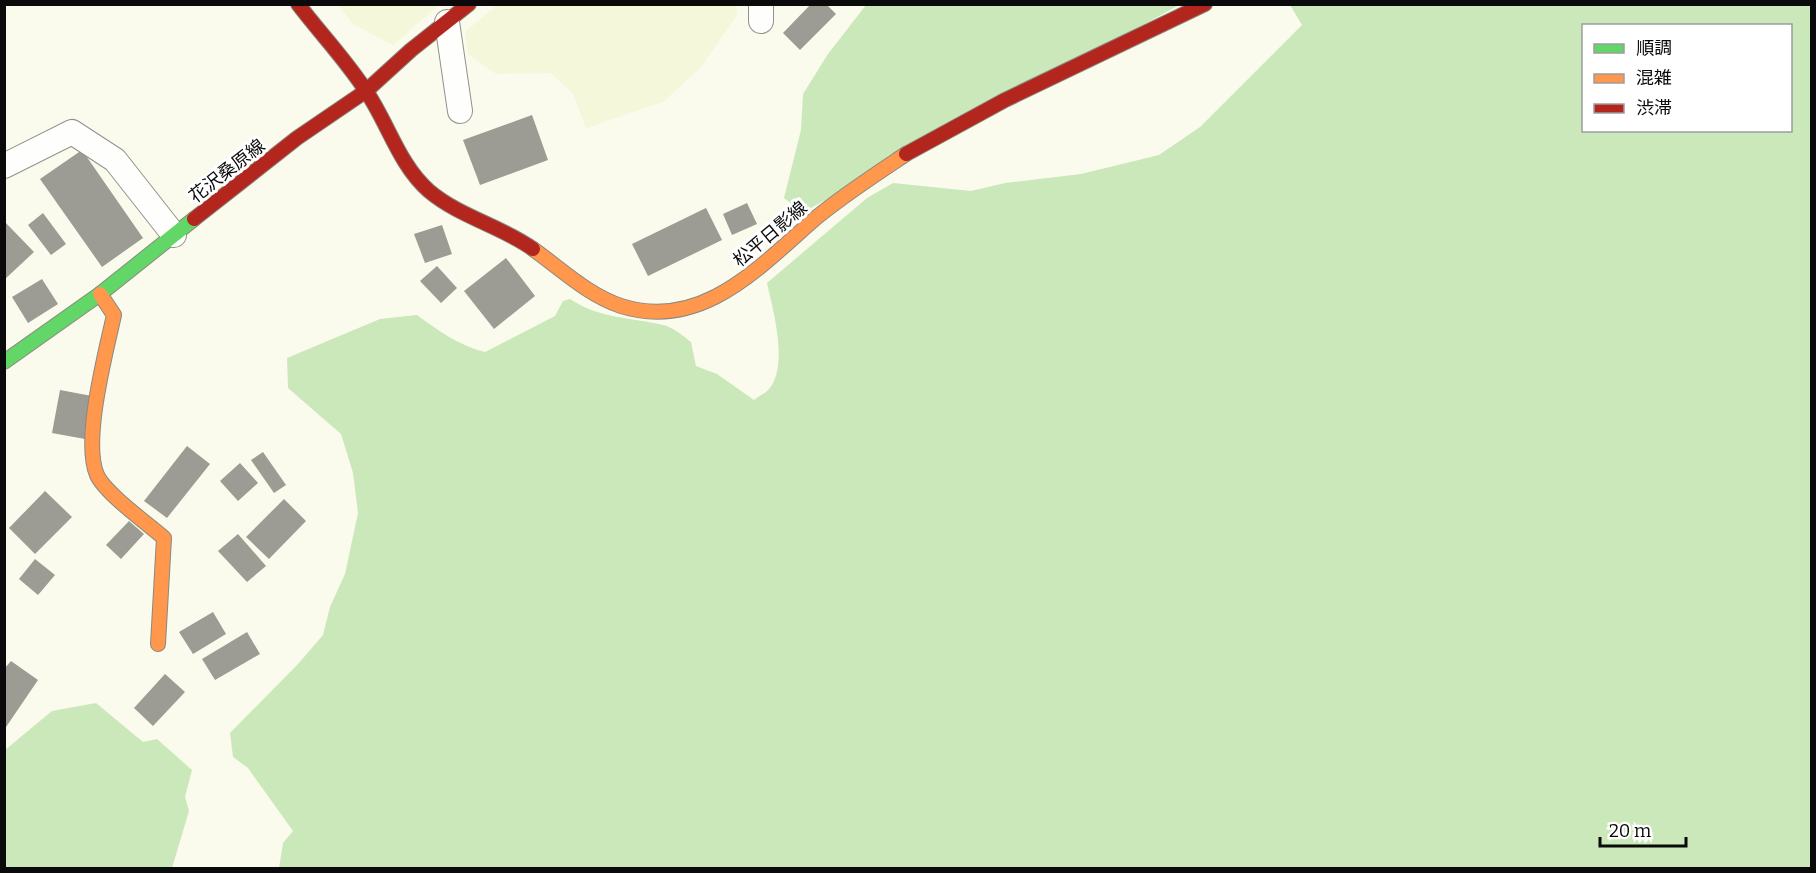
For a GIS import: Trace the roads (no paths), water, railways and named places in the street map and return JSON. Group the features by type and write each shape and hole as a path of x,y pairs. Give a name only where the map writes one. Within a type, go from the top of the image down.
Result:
{"street":[{"name":"松平日影線","path":"298,4 366,91 393,143 426,189 459,213 505,232 604,300 637,310 673,311 712,300 763,267 819,216 897,160 992,107 1205,4"},
{"name":"花沢桑原線","path":"11,349 100,294 297,138 366,91 469,4"},
{"path":"447,22 460,111"},
{"path":"6,161 72,132 115,160 174,235"},
{"path":"100,294 114,315 104,364 92,454 97,476 164,538 158,644"}]}
